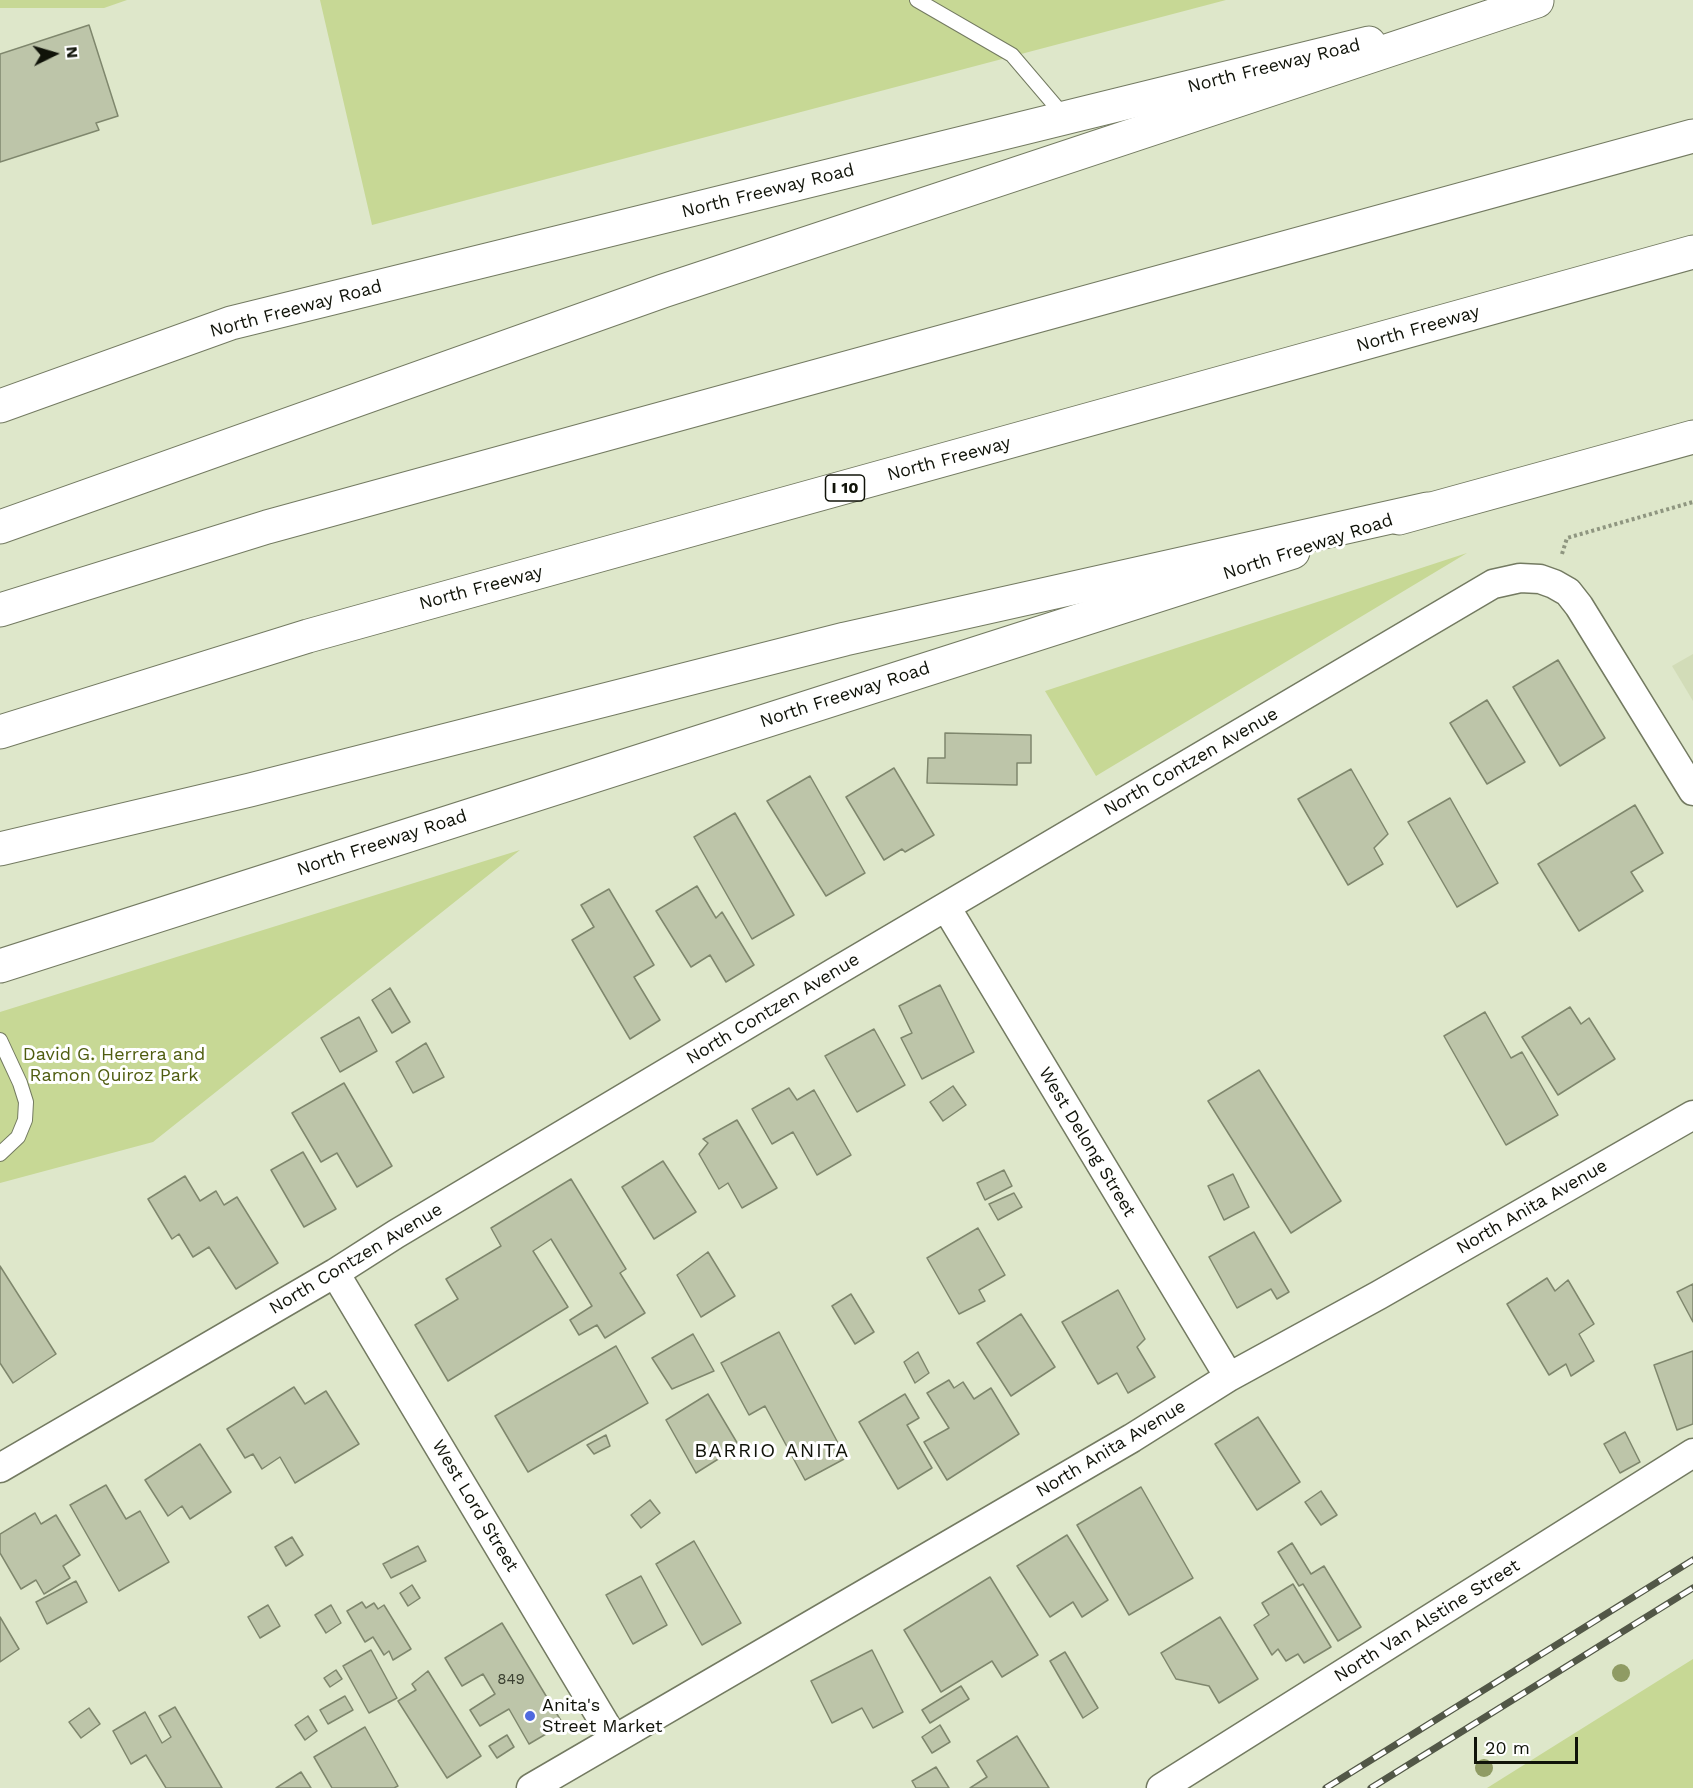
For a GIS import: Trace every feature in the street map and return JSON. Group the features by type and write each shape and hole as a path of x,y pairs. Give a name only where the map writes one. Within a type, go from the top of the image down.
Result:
{"main road":[{"name":"North Freeway Road","path":"0,406 231,323 1540,1"},
{"path":"0,527 663,291 1540,1"},
{"path":"0,610 267,527 1693,136"},
{"name":"North Freeway","path":"0,732 308,636 1693,252"},
{"name":"North Freeway Road","path":"0,966 1427,509 1693,437"},
{"path":"0,849 250,790 845,639 1427,509"}],"street":[{"name":"North Contzen Avenue","path":"0,1468 335,1273 406,1228 1494,584 1520,578 1540,579 1554,584"},
{"path":"1554,584 1568,592 1579,606 1693,791"},
{"name":"West Delong Street","path":"946,907 1229,1377"},
{"name":"North Anita Avenue","path":"531,1788 1132,1438 1229,1377 1389,1289 1693,1115"},
{"name":"West Lord Street","path":"335,1273 614,1739"},
{"name":"North Van Alstine Street","path":"1161,1788 1693,1453"}],"lane":[{"path":"917,0 1012,55 1066,118"},
{"path":"0,1040 20,1083 26,1102 25,1120 18,1137 0,1154"}],"path":[{"path":"1554,584 1567,538 1693,502"}],"shaded area":[{"path":"1693,654 1693,701 1672,666"}],"green space":[{"path":"0,0 127,0 104,8 0,8"},
{"path":"320,0 1226,0 372,225"},
{"path":"1467,553 1096,776 1045,691"},
{"name":"David G. Herrera and Ramon Quiroz Park","path":"520,850 153,1142 0,1183 0,1012"},
{"path":"1693,1659 1693,1788 1487,1788"}],"building":[{"path":"89,25 118,116 96,123 99,130 0,162 0,54"},
{"path":"1558,660 1605,738 1560,766 1513,687"},
{"path":"1487,700 1525,762 1487,784 1450,723"},
{"path":"945,733 1031,735 1031,763 1017,763 1017,785 927,783 928,758 945,758"},
{"path":"894,768 934,835 905,852 902,849 884,860 846,797"},
{"path":"1351,769 1388,834 1374,848 1383,864 1348,885 1298,799"},
{"path":"810,776 865,873 826,896 767,801"},
{"path":"1450,798 1498,883 1457,907 1408,822"},
{"path":"1635,805 1663,853 1631,872 1643,891 1579,931 1538,864"},
{"path":"735,813 794,915 752,939 694,837"},
{"path":"697,886 716,918 722,912 754,965 726,982 710,955 691,967 656,911"},
{"path":"609,889 654,965 634,977 660,1020 630,1039 572,940 594,927 581,905"},
{"path":"940,985 974,1052 922,1079 901,1038 912,1033 899,1006"},
{"path":"390,988 410,1022 392,1033 372,1000"},
{"path":"1570,1007 1581,1024 1589,1018 1615,1059 1558,1095 1522,1037"},
{"path":"1485,1012 1511,1058 1522,1052 1558,1115 1506,1145 1444,1036"},
{"path":"359,1017 377,1051 340,1072 321,1038"},
{"path":"874,1029 905,1085 857,1112 825,1056"},
{"path":"426,1043 444,1077 413,1093 396,1062"},
{"path":"1259,1070 1341,1201 1291,1233 1208,1101"},
{"path":"344,1083 392,1166 357,1187 337,1153 321,1162 292,1113"},
{"path":"953,1086 966,1105 943,1121 930,1102"},
{"path":"789,1088 797,1100 814,1090 851,1155 817,1175 793,1132 772,1144 752,1109"},
{"path":"737,1120 777,1188 742,1208 728,1183 719,1189 699,1154 708,1143 703,1139"},
{"path":"303,1152 336,1209 304,1227 271,1170"},
{"path":"663,1161 696,1212 654,1239 622,1187"},
{"path":"1004,1170 1012,1186 985,1200 977,1183"},
{"path":"1233,1174 1249,1207 1224,1220 1208,1186"},
{"path":"185,1176 200,1201 216,1191 224,1205 237,1197 278,1263 236,1289 209,1247 193,1257 179,1234 172,1239 148,1199"},
{"path":"571,1179 626,1269 620,1273 645,1313 605,1338 597,1325 579,1335 570,1320 592,1306 551,1239 533,1251 568,1307 448,1381 415,1325 458,1299 446,1279 501,1246 491,1228"},
{"path":"1014,1193 1022,1207 998,1220 989,1204"},
{"path":"978,1228 1005,1275 979,1290 985,1301 959,1314 927,1258"},
{"path":"1254,1232 1289,1292 1277,1299 1271,1289 1237,1308 1209,1257"},
{"path":"708,1252 735,1296 701,1317 677,1275"},
{"path":"0,1266 56,1354 13,1383 0,1363"},
{"path":"1547,1278 1555,1291 1568,1280 1594,1324 1579,1334 1594,1361 1571,1376 1566,1364 1549,1375 1507,1304"},
{"path":"1693,1284 1693,1322 1677,1292"},
{"path":"1118,1290 1145,1339 1137,1347 1155,1377 1128,1393 1117,1373 1098,1384 1062,1322"},
{"path":"851,1294 874,1332 855,1344 832,1306"},
{"path":"1021,1314 1055,1367 1011,1396 977,1343"},
{"path":"779,1332 846,1458 805,1480 765,1406 749,1415 721,1363"},
{"path":"693,1334 714,1371 672,1389 652,1358"},
{"path":"616,1346 648,1403 528,1472 495,1416"},
{"path":"1693,1351 1693,1424 1677,1430 1654,1365"},
{"path":"918,1352 929,1373 915,1383 904,1362"},
{"path":"949,1380 954,1388 963,1382 974,1399 991,1388 1019,1434 947,1480 924,1442 949,1428 927,1393"},
{"path":"294,1387 305,1404 326,1391 359,1444 295,1483 280,1457 262,1469 253,1454 245,1458 227,1429"},
{"path":"708,1394 739,1446 696,1473 666,1420"},
{"path":"905,1394 919,1418 907,1425 932,1468 898,1489 859,1422"},
{"path":"1258,1417 1300,1482 1257,1510 1215,1444"},
{"path":"1625,1432 1640,1462 1620,1473 1604,1444"},
{"path":"606,1435 610,1446 594,1454 587,1445"},
{"path":"200,1444 231,1492 190,1519 182,1506 168,1516 145,1480"},
{"path":"106,1485 126,1519 140,1511 169,1562 119,1591 70,1505"},
{"path":"1141,1487 1193,1578 1129,1615 1077,1525"},
{"path":"1321,1491 1337,1515 1321,1525 1305,1502"},
{"path":"650,1500 660,1513 641,1528 631,1515"},
{"path":"35,1513 41,1524 56,1515 80,1555 63,1566 70,1578 44,1594 36,1580 21,1589 0,1553 0,1534"},
{"path":"1067,1535 1108,1600 1082,1617 1073,1602 1050,1617 1017,1566"},
{"path":"292,1537 303,1555 286,1566 275,1547"},
{"path":"694,1541 741,1623 702,1645 656,1564"},
{"path":"1292,1543 1311,1574 1324,1566 1361,1627 1338,1641 1303,1584 1299,1586 1278,1552"},
{"path":"418,1546 426,1561 391,1578 383,1564"},
{"path":"641,1576 667,1625 633,1644 606,1595"},
{"path":"990,1577 1038,1655 1002,1677 992,1661 941,1692 904,1630"},
{"path":"76,1581 87,1602 47,1624 36,1602"},
{"path":"1293,1584 1331,1647 1304,1663 1298,1654 1286,1661 1278,1649 1272,1655 1254,1625 1269,1615 1262,1603"},
{"path":"412,1585 420,1598 408,1606 400,1593"},
{"path":"362,1602 366,1608 374,1603 378,1609 384,1605 411,1649 393,1660 389,1651 384,1655 373,1637 365,1642 347,1611"},
{"path":"268,1605 280,1626 260,1638 248,1617"},
{"path":"331,1605 341,1623 326,1633 315,1615"},
{"path":"0,1617 19,1649 0,1662"},
{"path":"1220,1617 1258,1679 1219,1703 1209,1686 1176,1679 1161,1653"},
{"path":"502,1623 563,1724 529,1744 509,1709 480,1726 470,1710 495,1694 483,1674 462,1686 445,1658"},
{"path":"371,1650 397,1698 369,1713 343,1666"},
{"path":"872,1650 903,1712 873,1728 862,1708 832,1723 811,1681"},
{"path":"1065,1652 1098,1708 1083,1718 1050,1661"},
{"path":"336,1670 342,1679 330,1687 324,1678"},
{"path":"428,1671 481,1756 447,1778 398,1701 416,1690 412,1684"},
{"path":"961,1686 969,1699 930,1723 922,1710"},
{"path":"345,1696 353,1710 328,1724 320,1710"},
{"path":"175,1707 222,1788 166,1788 146,1755 131,1764 113,1731 145,1712 162,1743 171,1737 159,1716"},
{"path":"89,1708 100,1724 81,1738 69,1722"},
{"path":"308,1716 317,1731 305,1740 295,1725"},
{"path":"940,1725 950,1742 932,1753 922,1737"},
{"path":"365,1727 398,1786 394,1788 332,1788 314,1757"},
{"path":"507,1735 514,1747 497,1758 489,1746"},
{"path":"1017,1736 1049,1788 970,1788 987,1777 977,1761"},
{"path":"936,1767 949,1788 916,1788 912,1781"},
{"path":"301,1772 311,1788 276,1788"}],"railway":[{"path":"1326,1788 1693,1560"},
{"path":"1371,1788 1693,1588"}],"place":[{"name":"Anita's Street Market","path":"530,1716"}],"district":[{"name":"BARRIO ANITA","path":"772,1451"}]}
